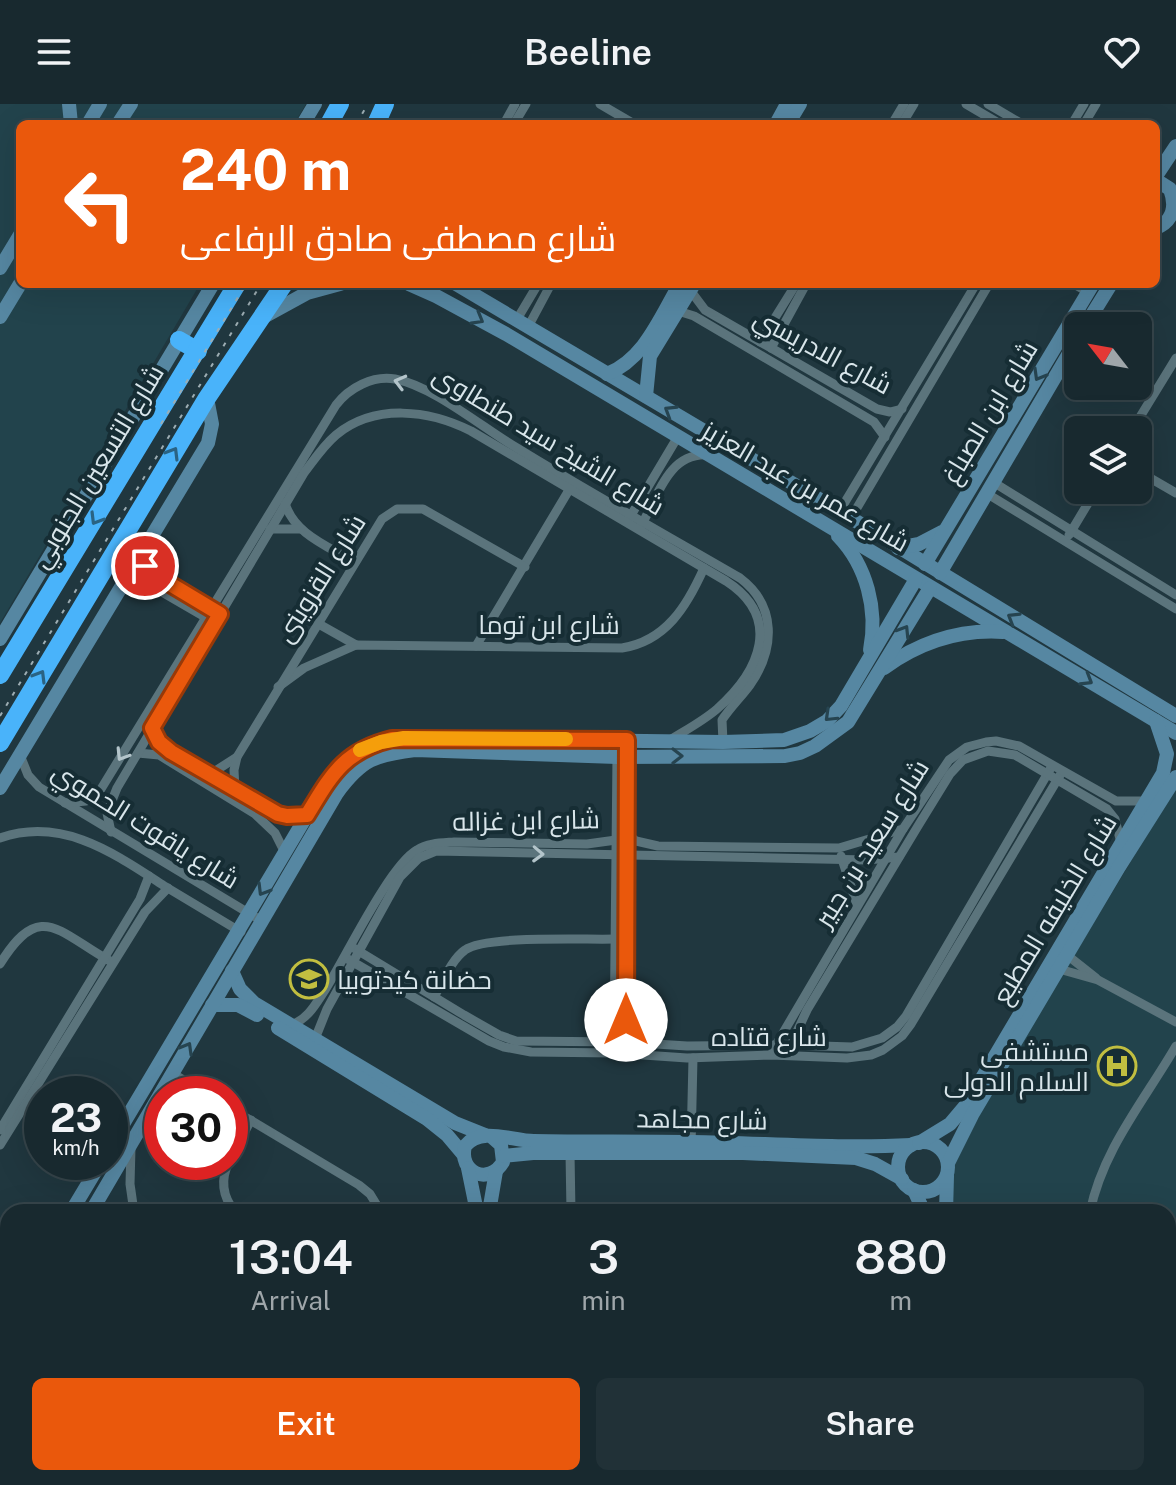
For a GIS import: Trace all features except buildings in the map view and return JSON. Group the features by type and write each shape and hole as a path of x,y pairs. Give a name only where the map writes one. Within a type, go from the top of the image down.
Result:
{"highway":[{"name":"شارع التسعين الجنوبي","path":"0,675 39,592 198,351 235,288"},
{"path":"0,743 207,398 281,288"},
{"path":"179,340 198,351"}],"street":[{"path":"600,104 627,120"},
{"path":"966,104 993,120"},
{"path":"988,104 1015,120"},
{"path":"1160,172 1176,146"},
{"path":"1160,181 1175,197 1166,227"},
{"path":"0,268 16,242"},
{"path":"0,317 18,288"},
{"path":"0,639 39,592 211,288"},
{"path":"258,320 293,298 327,288"},
{"name":"شارع عمر بن عبد العزيز","path":"418,288 506,334 1176,733"},
{"name":"شارع عمر بن عبد العزيز","path":"463,288 1176,716"},
{"path":"522,324 536,288"},
{"path":"522,324 548,288"},
{"path":"607,374 645,353 678,311 687,288"},
{"path":"646,396 645,353 687,288"},
{"name":"شارع الادريسي","path":"689,288 705,310 771,348 874,422 885,437"},
{"path":"760,342 794,288"},
{"path":"771,348 804,288"},
{"path":"845,515 885,437 974,288"},
{"path":"845,515 987,288"},
{"name":"شارع ابن الصباغ","path":"925,564 1091,288"},
{"path":"1094,312 1109,288"},
{"name":"شارع الادريسي","path":"678,311 694,316 877,409 890,412 902,409"},
{"name":"شارع ابن الصباغ","path":"940,573 1064,362"},
{"path":"1141,416 1174,363"},
{"name":"شارع الشيخ سيد طنطاوى","path":"111,832 107,820 108,807 213,616 341,399 360,386 390,378 412,384 569,490 629,518"},
{"path":"0,788 208,443 212,424 207,398"},
{"name":"شارع الشيخ سيد طنطاوى","path":"65,803 86,801 101,789 270,529 301,471 337,434 372,417 395,413 431,416 474,427 629,518 740,578 756,592 767,614 769,634 766,653 722,720 723,742"},
{"path":"629,518 677,438"},
{"path":"642,525 673,468 691,457 708,455"},
{"path":"1152,479 1176,493"},
{"path":"989,488 1071,531 1176,595"},
{"path":"989,488 1065,541 1176,609"},
{"path":"476,646 569,490"},
{"path":"285,503 289,516 300,529 354,562"},
{"path":"1065,541 1087,504"},
{"name":"شارع القزوينى","path":"235,790 237,757 382,519 397,509 414,507 431,512 525,567"},
{"path":"827,524 852,553 867,587 872,625 871,669"},
{"name":"شارع الشيخ سيد طنطاوى","path":"642,525 740,590 758,616 761,626 759,646 745,683 715,710 668,741"},
{"path":"270,529 300,529"},
{"path":"898,548 928,540 946,529"},
{"path":"955,582 958,543"},
{"path":"142,551 143,561 151,573 213,616"},
{"name":"شارع ابن توما","path":"278,687 315,663 356,645 636,646 667,627 691,596 704,568"},
{"path":"128,1118 337,793 356,769 367,761 382,755 415,750 622,757 766,757 800,753 833,735 848,722 916,579"},
{"path":"118,590 138,583 150,585 213,616"},
{"path":"255,918 285,853 307,815 340,766 356,752 381,742 404,738 784,740 818,727 841,706 930,588"},
{"name":"شارع ابن توما","path":"317,623 356,645"},
{"path":"871,669 943,638 982,631 1006,632"},
{"path":"1060,664 1069,651"},
{"name":"شارع الخليفه المطيع","path":"1114,865 1121,843 1166,764 1166,746 1156,721"},
{"path":"152,728 169,755 255,814 275,833 285,853"},
{"path":"614,1048 621,857 627,833 622,740"},
{"name":"شارع سعيد بن جبير","path":"773,1050 903,829 949,760 967,747 986,742 1019,746 1111,812 1121,843"},
{"name":"شارع سعيد بن جبير","path":"786,1055 807,1010 950,774 963,760 975,754 1004,751 1116,801 1147,801"},
{"path":"138,753 169,755 278,814 307,815"},
{"name":"شارع ياقوت الحموي","path":"20,755 34,783 255,918"},
{"name":"شارع القزوينى","path":"209,775 237,757"},
{"path":"621,857 616,840 622,757"},
{"name":"شارع قتاده","path":"355,949 507,1038 693,1058 773,1050 790,1045 863,1046 897,1027 1055,773"},
{"name":"شارع قتاده","path":"350,960 504,1047 531,1052 614,1048 625,1042 773,1050 786,1055 847,1058 871,1055 902,1036 1055,773"},
{"name":"شارع الخليفه المطيع","path":"915,1144 950,1124 966,1105 1114,865 1176,777"},
{"name":"شارع ابن غزاله","path":"355,949 409,866 436,851 621,857 840,853 918,826"},
{"name":"شارع ياقوت الحموي","path":"0,838 35,830 64,833 88,840 245,934"},
{"name":"شارع ابن غزاله","path":"627,833 636,841 658,846 840,853 886,859 899,857"},
{"name":"شارع ابن غزاله","path":"318,1045 327,1009 355,949 403,862 424,846 454,842 594,844 616,840"},
{"path":"840,853 857,905"},
{"path":"0,1145 109,960 149,876"},
{"path":"109,960 145,912 168,888"},
{"path":"0,964 21,934 37,926 55,929 109,960"},
{"path":"96,1204 232,971 245,934"},
{"path":"618,937 626,946 625,1053"},
{"path":"434,997 458,958 470,947 497,941 618,937"},
{"path":"1062,952 1098,980 1176,1022"},
{"name":"شارع ابن غزاله","path":"291,1025 309,1014 350,960"},
{"path":"1053,967 1098,980"},
{"name":"شارع الخليفه المطيع","path":"946,1204 948,1167 972,1115 1053,967"},
{"name":"شارع مجاهد","path":"232,971 249,1000 291,1025 427,1119 466,1161"},
{"name":"شارع مجاهد","path":"212,1005 231,1003 245,1008 318,1045 455,1123 488,1136 528,1141 691,1147 856,1158 875,1164 902,1179"},
{"path":"687,1046 693,1058"},
{"path":"691,1147 693,1058 699,1046"},
{"path":"1092,1204 1112,1147 1176,1046"},
{"path":"0,1130 46,1063"},
{"path":"172,1073 177,1076"},
{"path":"248,1118 359,1185 376,1204"},
{"path":"248,1126 251,1120"},
{"path":"475,1204 466,1161 470,1140 488,1136 501,1145 504,1156 496,1171 490,1204"},
{"path":"131,1144 133,1204"},
{"path":"914,1190 931,1191 939,1186 948,1167 941,1149 934,1145 915,1144 901,1157 899,1172 914,1190 920,1204"},
{"name":"شارع مجاهد","path":"504,1156 691,1147 915,1144"},
{"path":"570,1153 571,1204"},
{"path":"466,1161 482,1175 496,1171"},
{"path":"76,1204 90,1180"},
{"path":"223,1180 223,1190 231,1204"}],"shaded area":[{"path":"0,104 306,104 296,120 16,120 16,288 198,288 0,623"},
{"path":"1176,787 1176,1204 950,1204 957,1149"}],"railway":[{"path":"358,120 368,104"},
{"path":"161,424 244,288"},
{"path":"0,716 259,288"}],"slow traffic":[{"path":"360,750 368,745 404,738 566,739"}],"place":[{"name":"حضانة كيدتوبيا","path":"309,979"},
{"name":"مستشفى السلام الدولى","path":"1117,1066"}],"route":[{"path":"145,566 220,614 152,728 159,742 278,814 307,815 331,775 340,766 368,745 392,739 627,740 626,1020"}]}
